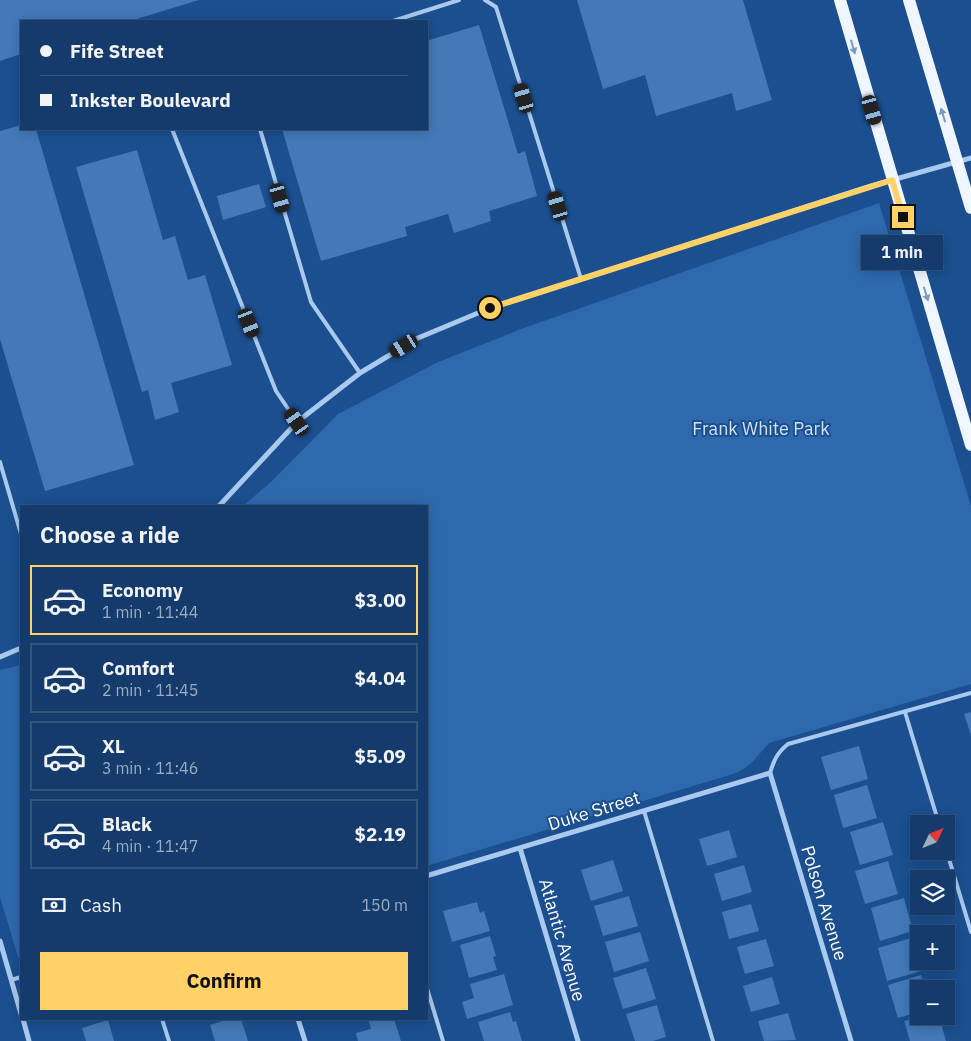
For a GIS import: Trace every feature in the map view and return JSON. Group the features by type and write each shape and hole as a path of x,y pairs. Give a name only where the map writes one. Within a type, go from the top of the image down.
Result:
{"main road":[{"path":"840,0 971,445"},
{"path":"909,0 971,208"}],"street":[{"path":"220,505 297,422 360,372 418,338 490,308 892,180 971,158"},
{"path":"0,657 20,648"},
{"name":"Duke Street","path":"428,875 770,773"},
{"name":"Polson Avenue","path":"770,773 851,1041"},
{"name":"Atlantic Avenue","path":"520,848 578,1041"},
{"path":"0,942 20,1011"},
{"path":"23,1020 29,1041"},
{"path":"298,1020 304,1041"}],"lane":[{"path":"396,20 459,0"},
{"path":"485,0 496,7 581,279"},
{"path":"172,130 276,391 297,422"},
{"path":"260,130 311,302 360,372"},
{"path":"0,462 20,531"},
{"path":"770,773 778,752 788,744 971,693"},
{"path":"905,712 935,815"},
{"path":"644,811 713,1041"},
{"path":"949,860 971,932"},
{"path":"11,980 20,977"},
{"path":"428,992 443,1041"},
{"path":"162,1020 169,1041"}],"green space":[{"name":"Frank White Park","path":"879,203 971,506 971,684 769,743 747,766 730,775 428,865 428,505 244,505 272,481 338,414 436,363 521,329"},
{"path":"20,665 20,960 0,897 0,670"}],"building":[{"path":"0,0 199,0 133,20 20,20 20,54 0,61"},
{"path":"577,0 743,0 772,100 736,111 732,93 656,116 645,75 603,89"},
{"path":"479,25 518,154 525,151 537,196 489,211 491,221 454,233 448,214 405,227 407,236 321,261 282,130 428,130 428,40"},
{"path":"20,125 20,130 36,130 134,465 45,491 0,339 0,131"},
{"path":"137,150 163,240 175,236 188,280 205,275 232,365 171,383 179,412 155,420 148,390 142,392 76,167"},
{"path":"259,184 266,207 223,220 217,196"},
{"path":"971,712 971,735 964,714"},
{"path":"859,746 868,779 831,790 821,757"},
{"path":"867,785 877,818 843,828 834,795"},
{"path":"883,822 893,855 860,865 850,832"},
{"path":"729,830 737,857 707,866 699,839"},
{"path":"613,860 623,891 591,901 581,870"},
{"path":"888,861 898,894 865,904 855,871"},
{"path":"744,865 752,892 722,901 714,874"},
{"path":"629,896 638,926 603,936 594,906"},
{"path":"904,898 911,925 910,932 880,941 871,908"},
{"path":"477,902 480,913 484,911 490,931 452,942 443,911"},
{"path":"751,904 759,931 729,939 722,912"},
{"path":"640,932 649,961 614,972 605,942"},
{"path":"490,936 496,956 493,957 497,970 469,978 460,945"},
{"path":"910,938 910,970 921,971 887,981 878,948"},
{"path":"766,939 774,966 745,974 737,947"},
{"path":"646,968 656,999 623,1009 613,978"},
{"path":"504,974 513,1005 467,1019 462,1002 474,998 470,984"},
{"path":"921,975 922,980 910,980 910,1015 898,1018 888,985"},
{"path":"772,977 780,1004 751,1012 743,986"},
{"path":"657,1005 666,1037 653,1041 635,1041 626,1014"},
{"path":"510,1012 513,1022 516,1021 522,1041 484,1041 478,1022"},
{"path":"788,1013 796,1040 764,1041 758,1021"},
{"path":"910,1019 910,1025 942,1025 946,1041 910,1041 904,1021"},
{"path":"108,1020 114,1041 86,1041 82,1028"},
{"path":"226,1020 241,1020 248,1041 215,1041 210,1025"},
{"path":"394,1020 401,1041 358,1041 356,1033 371,1029 369,1021"}],"route":[{"path":"490,308 892,180 903,217"}]}
